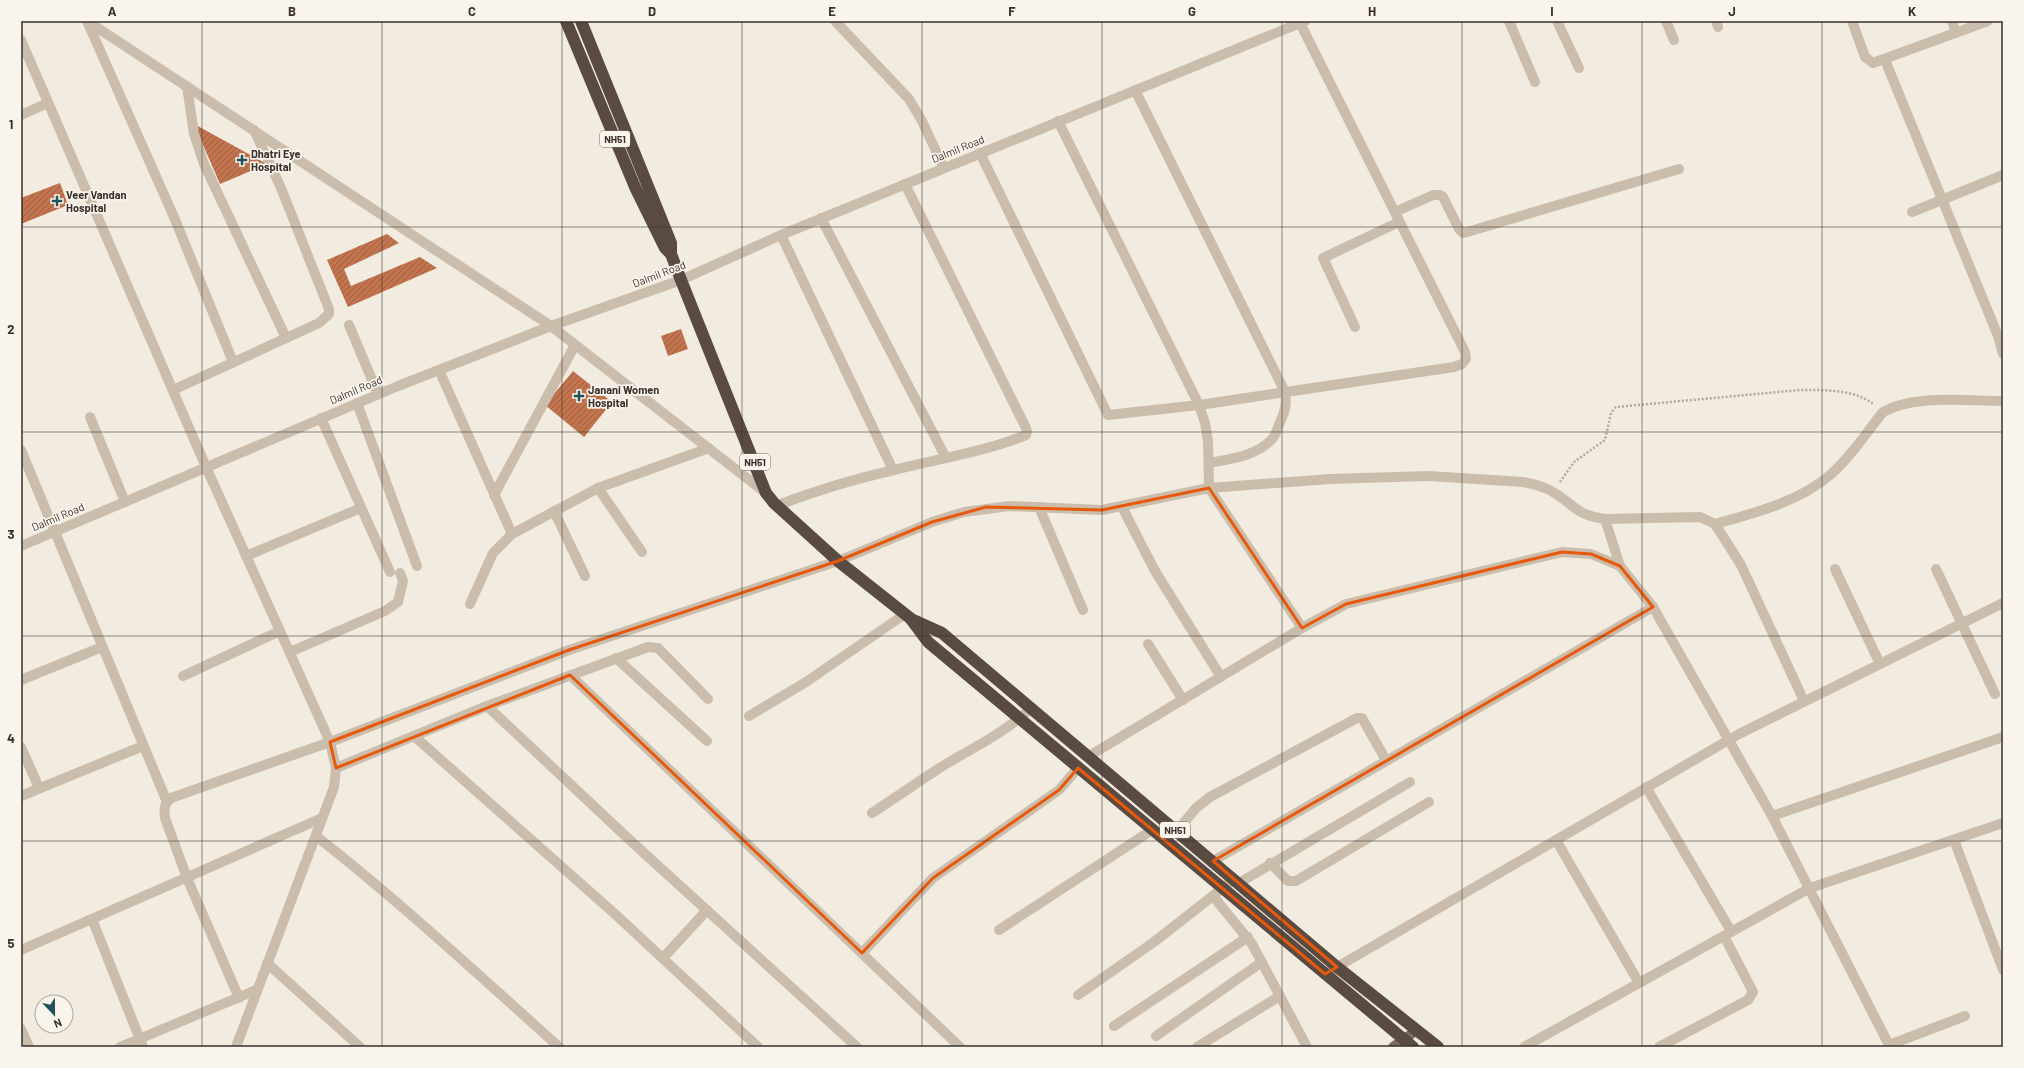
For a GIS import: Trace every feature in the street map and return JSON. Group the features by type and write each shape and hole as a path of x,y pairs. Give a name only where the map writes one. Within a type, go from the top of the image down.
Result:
{"highway":[{"name":"NH51","path":"566,21 594,89 640,185 671,243 671,254 766,493 778,506 838,561 907,616 928,642 1152,830 1224,887 1325,974 1409,1043"},
{"name":"NH51","path":"581,21 607,85 640,185"},
{"path":"594,89 607,85"},
{"name":"NH51","path":"907,616 942,633 1337,967 1438,1047"}],"main road":[{"path":"1393,1047 1409,1043 1417,1030"}],"street":[{"path":"87,21 551,326 766,493"},
{"path":"87,21 174,217 233,362"},
{"path":"835,21 909,99 922,121 944,168"},
{"path":"1509,21 1535,82"},
{"path":"1557,21 1579,68"},
{"path":"1666,21 1674,40"},
{"path":"1852,21 1865,57 1874,63 1988,21"},
{"path":"1952,21 1956,33"},
{"path":"980,153 1108,415 1199,405 1454,367 1462,364 1466,359 1465,352 1301,22"},
{"name":"Dalmil Road","path":"21,546 378,394 551,326 681,280 821,218 1301,22"},
{"path":"21,40 206,467 330,742 336,768 334,787 256,990 236,1047"},
{"path":"1885,60 1998,336 2003,354"},
{"path":"187,86 192,128 204,164 286,338"},
{"path":"1135,90 1285,392 1286,403 1284,413 1272,438 1257,450 1238,457 1210,463"},
{"path":"21,115 48,103"},
{"path":"1058,122 1199,405 1205,423 1210,463 1209,488 1302,628"},
{"path":"173,390 286,338 326,318 330,314 281,188 254,130"},
{"path":"1354,326 1323,258 1433,195 1440,194 1444,197 1461,231 1467,232 1679,169"},
{"path":"1912,212 2003,175"},
{"path":"778,506 817,490 946,458 1026,435 1027,432 905,184"},
{"path":"821,218 946,458"},
{"path":"781,235 893,470"},
{"path":"350,325 378,394"},
{"path":"494,495 575,345"},
{"path":"439,370 512,534"},
{"path":"1715,524 1763,510 1817,486 1831,474 1883,412 1894,405 1916,400 2003,401"},
{"path":"357,403 417,566"},
{"path":"90,417 125,502"},
{"path":"290,652 385,610 398,602 403,581 395,573 361,508 321,418"},
{"path":"470,604 493,553 512,534 598,488 709,448"},
{"path":"21,450 166,802"},
{"path":"239,998 187,878 165,818 164,809 166,802 171,798 330,742 569,650 838,561 932,522 964,512 1009,506 1102,510 1209,488 1330,479 1429,476 1535,484 1555,493 1577,511 1590,517 1605,519 1700,517 1715,524 1741,565 1804,702"},
{"path":"598,488 642,552"},
{"path":"1039,507 1083,610"},
{"path":"1122,507 1155,571 1221,677"},
{"path":"246,556 361,508"},
{"path":"554,511 585,576"},
{"path":"1605,519 1620,566 1653,608 1772,816 1890,1046 1965,1016"},
{"path":"1089,756 1302,628 1346,604 1562,552 1591,554 1620,566"},
{"path":"1835,569 1880,664"},
{"path":"1936,569 1995,694"},
{"path":"1325,974 1729,740 2003,603"},
{"path":"1213,861 1386,760 1653,608"},
{"path":"749,716 806,682 907,616"},
{"path":"183,676 280,631"},
{"path":"1148,644 1183,700"},
{"path":"21,680 102,647"},
{"path":"336,768 487,706 648,647 658,648 708,699"},
{"path":"616,658 707,741"},
{"path":"570,675 960,1047"},
{"path":"487,706 857,1047"},
{"path":"872,813 1019,719 1031,708"},
{"path":"1177,831 1196,808 1210,797 1357,718 1362,718 1386,760"},
{"path":"414,736 615,914 758,1047"},
{"path":"1772,816 2003,737"},
{"path":"21,796 143,746"},
{"path":"21,747 39,788"},
{"path":"862,953 933,878 1059,790 1078,768"},
{"path":"1078,994 1154,942 1224,887 1270,863 1410,782"},
{"path":"1646,787 1728,933 1752,992 1751,996 1664,1046"},
{"path":"1270,863 1288,881 1296,881 1429,802"},
{"path":"21,950 322,818"},
{"path":"1524,1047 1810,888 2003,823"},
{"path":"999,930 1152,830"},
{"path":"316,836 354,865 455,953 559,1047"},
{"path":"1556,840 1639,983"},
{"path":"1954,840 2003,970"},
{"path":"1213,896 1248,938 1307,1047"},
{"path":"663,958 707,910"},
{"path":"92,919 142,1043"},
{"path":"1114,1026 1248,938"},
{"path":"1156,1036 1262,962"},
{"path":"267,963 360,1047"},
{"path":"120,1047 142,1043 256,990"},
{"path":"1197,1047 1280,996"},
{"path":"21,1029 29,1047"}],"path":[{"path":"1555,493 1574,462 1605,440 1611,414 1616,407 1717,396 1800,390 1821,390 1853,395 1868,400 1883,412"}],"highlighted area":[{"path":"1209,488 1302,628 1346,604 1562,552 1591,554 1620,566 1653,607 1213,861 1337,967 1325,974 1078,768 1059,790 933,878 862,953 570,675 336,768 330,742 569,650 838,561 932,522 986,507 1102,510"}],"building":[{"path":"194,124 267,164 220,184"},
{"path":"60,183 68,205 21,224 21,198"},
{"path":"387,234 399,243 344,269 351,286 420,257 437,268 348,307 327,260"},
{"path":"681,329 688,349 668,356 661,336"},
{"path":"573,371 612,402 584,437 545,405"}],"place":[{"name":"Dhatri Eye Hospital","path":"242,160"},
{"name":"Veer Vandan Hospital","path":"57,201"},
{"name":"Janani Women Hospital","path":"579,396"}]}
